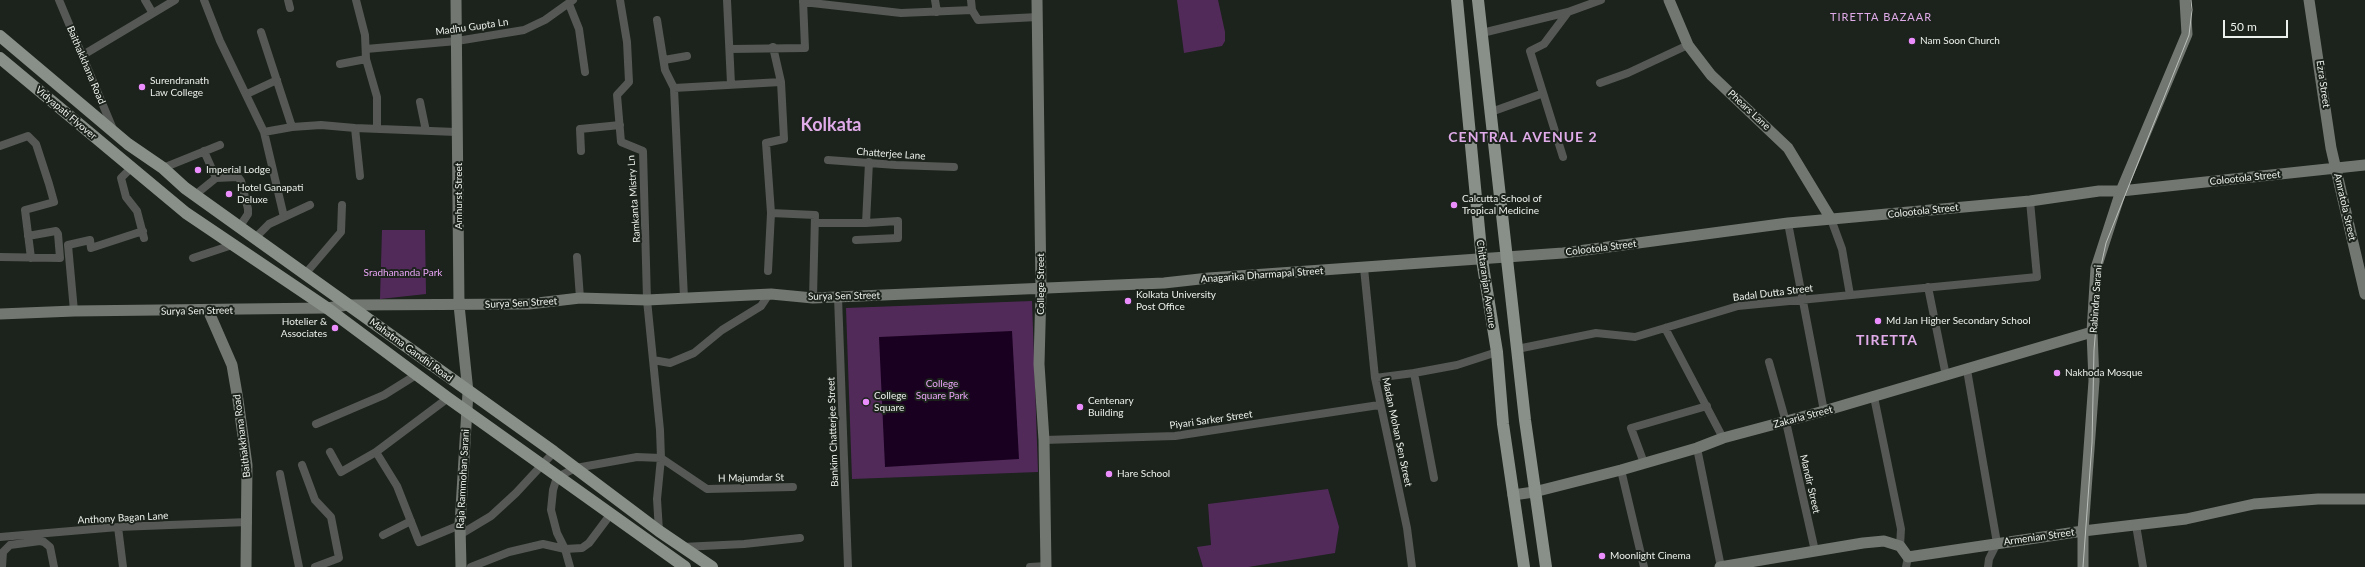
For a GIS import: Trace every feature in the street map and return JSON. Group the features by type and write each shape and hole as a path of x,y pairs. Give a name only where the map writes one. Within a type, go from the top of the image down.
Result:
{"main road":[{"name":"Amhurst Street","path":"456,0 456,132 458,148 459,305 468,392"},
{"name":"College Street","path":"1037,0 1041,289 1039,364 1044,440 1046,567"},
{"name":"Chittaranjan Avenue","path":"1457,0 1482,260 1497,352 1513,495 1524,567"},
{"path":"1478,0 1506,258 1534,492 1546,567"},
{"name":"Phears Lane","path":"1669,0 1688,46 1711,75 1788,148 1831,219"},
{"name":"Rabindra Sarani","path":"2083,567 2083,531 2094,381 2092,332 2096,268 2121,191 2187,34 2185,0"},
{"name":"Ezra Street","path":"2309,0 2336,168"},
{"name":"Vidyapati Flyover","path":"0,36 94,116 113,130"},
{"name":"Vidyapati Flyover","path":"0,58 186,213 235,244 327,308 416,375 467,411"},
{"name":"Mahatma Gandhi Road","path":"113,130 143,156 163,168 195,195 306,273 468,392 554,452 658,531 712,567"},
{"name":"Colootola Street","path":"1482,260 1563,253 1788,223 2030,201 2099,191 2121,191 2365,166"},
{"name":"Amratola Street","path":"2336,168 2365,294"},
{"name":"Anagarika Dharmapal Street","path":"1041,289 1164,283 1209,278 1482,260"},
{"name":"Surya Sen Street","path":"0,314 74,311 327,308 348,305 529,304 580,298 647,300 769,294 813,298 1041,289"},
{"name":"Baithakkhana Road","path":"208,310 232,365 247,465 248,522 246,567"},
{"name":"Zakaria Street","path":"1513,495 1534,492 1621,470 1697,448 1723,438 1874,397 2092,332"},
{"name":"Raja Rammohan Sarani","path":"461,567 460,529 468,392"},
{"path":"467,411 676,563 686,567"},
{"name":"Armenian Street","path":"1900,546 1907,562 1997,543 2186,519 2254,504 2318,499 2365,499"},
{"path":"1720,567 1863,542 1884,541 1900,546"}],"street":[{"name":"Baithakkhana Road","path":"59,0 113,130"},
{"path":"146,0 152,12"},
{"path":"83,55 152,12 175,0"},
{"path":"204,0 220,40 248,94 264,132 284,217"},
{"path":"356,0 365,35 366,59 377,97 378,129"},
{"name":"Ramkanta Mistry Ln","path":"620,0 627,42 629,82 617,95 621,142 643,151 647,300"},
{"path":"727,0 731,84"},
{"path":"935,0 937,12"},
{"path":"971,0 972,10 978,20 1038,17"},
{"path":"1482,33 1568,12 1601,0"},
{"path":"730,49 773,47 805,48 803,1 901,13 972,10"},
{"path":"571,2 579,29 585,72"},
{"name":"Madhu Gupta Ln","path":"366,49 457,41 524,30 545,20 571,2"},
{"path":"1563,157 1542,94 1530,51 1544,44 1568,12"},
{"path":"657,20 665,70 674,88 684,298"},
{"path":"261,32 278,80 292,127"},
{"path":"1600,83 1628,73 1688,46"},
{"path":"768,271 771,213 766,143 784,139 781,82 773,47"},
{"path":"664,60 687,56"},
{"path":"340,64 366,59"},
{"path":"248,94 278,80"},
{"path":"674,88 781,82"},
{"path":"1491,112 1542,94"},
{"path":"420,102 426,131"},
{"path":"264,132 292,127 321,125 355,128 456,132"},
{"path":"582,151 580,129 620,125"},
{"path":"355,128 360,176"},
{"path":"0,146 28,136 36,144 54,202 25,210 31,258"},
{"path":"163,168 220,145"},
{"path":"204,152 216,178"},
{"name":"Chatterjee Lane","path":"828,160 954,167"},
{"path":"866,223 869,162"},
{"path":"74,311 68,245 90,240 91,248 144,235 137,211 126,197 121,178 131,168"},
{"path":"195,195 216,178 238,177 241,180 248,209 248,214 240,226"},
{"name":"Badal Dutta Street","path":"1517,349 1596,334 1635,337 1738,306 1804,298 2037,278 2030,201"},
{"path":"306,273 341,232 342,204"},
{"path":"256,238 268,224 310,205"},
{"path":"771,213 815,215 813,298"},
{"path":"1831,219 1842,249 1850,295"},
{"path":"815,223 866,223 898,221 898,238 856,240"},
{"path":"1788,223 1804,298 1824,411"},
{"path":"0,257 60,258 58,234 56,231 28,236"},
{"path":"193,258 235,244"},
{"path":"577,257 580,298"},
{"name":"Madan Mohan Sen Street","path":"1364,268 1374,378 1407,528 1412,567"},
{"path":"1928,287 1946,376"},
{"path":"654,360 670,363 694,353 722,330 761,306 769,294"},
{"name":"Bankim Chatterjee Street","path":"838,297 848,567"},
{"path":"647,300 654,360 661,458 657,499 658,531"},
{"path":"1665,328 1723,438"},
{"path":"1374,378 1458,365 1497,352"},
{"name":"Mandir Street","path":"1769,362 1786,422 1815,551"},
{"path":"1967,370 1997,543 1991,553 1988,567"},
{"path":"1414,373 1434,478"},
{"path":"316,424 384,394 416,375"},
{"path":"1874,397 1901,529 1900,546"},
{"path":"330,452 341,472 376,452 448,398"},
{"name":"Piyari Sarker Street","path":"1044,440 1175,436 1379,405"},
{"path":"1644,463 1631,428 1707,406"},
{"path":"1697,448 1720,567"},
{"path":"376,452 397,486 419,542 460,529 491,516 516,493 554,452"},
{"path":"570,567 565,549 557,533 551,510 553,490 557,477 576,468 637,457 661,458"},
{"name":"H Majumdar St","path":"661,458 707,489 793,487"},
{"path":"302,464 315,500 331,517 339,558 325,565 315,567"},
{"path":"1621,470 1644,567"},
{"path":"280,474 299,567"},
{"path":"471,567 509,552 543,544 565,549 582,548 589,543 610,515"},
{"path":"383,535 411,521"},
{"name":"Anthony Bagan Lane","path":"0,537 118,528 248,522"},
{"path":"2136,525 2143,567"},
{"path":"118,528 123,567"},
{"path":"681,547 744,544 800,538"},
{"path":"2,567 3,552 10,545 40,541 44,542 50,547 54,567"},
{"path":"1030,567 1046,567"}],"green space":[{"path":"1177,0 1218,0 1225,32 1225,41 1222,46 1184,53"},
{"name":"Sradhananda Park","path":"382,230 425,230 426,294 380,299"},
{"name":"College Square Park","path":"1032,301 1038,472 852,479 846,308"},
{"path":"1328,489 1339,527 1335,553 1248,567 1203,567 1197,547 1211,545 1208,504"}],"shaded area":[{"path":"1012,331 1019,459 885,467 879,337"}],"tram line":[{"path":"2083,567 2092,443 2094,350 2101,266 2106,243 2189,35 2192,10 2191,0"}],"place":[{"name":"Nam Soon Church","path":"1912,41"},
{"name":"Surendranath Law College","path":"142,87"},
{"name":"Imperial Lodge","path":"198,170"},
{"name":"Hotel Ganapati Deluxe","path":"229,194"},
{"name":"Calcutta School of Tropical Medicine","path":"1454,205"},
{"name":"Kolkata University Post Office","path":"1128,301"},
{"name":"Md Jan Higher Secondary School","path":"1878,321"},
{"name":"Hotelier & Associates","path":"335,328"},
{"name":"Nakhoda Mosque","path":"2057,373"},
{"name":"College Square","path":"866,402"},
{"name":"Centenary Building","path":"1080,407"},
{"name":"Hare School","path":"1109,474"},
{"name":"Moonlight Cinema","path":"1602,556"}],"district":[{"name":"TIRETTA BAZAAR","path":"1881,17"},
{"name":"Kolkata","path":"831,125"},
{"name":"CENTRAL AVENUE 2","path":"1523,137"},
{"name":"TIRETTA","path":"1887,340"}]}
